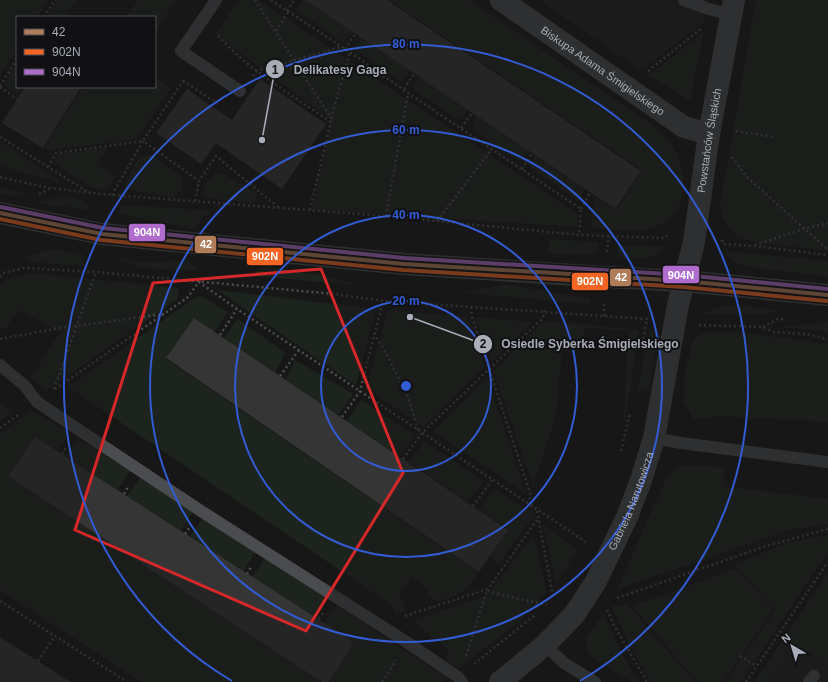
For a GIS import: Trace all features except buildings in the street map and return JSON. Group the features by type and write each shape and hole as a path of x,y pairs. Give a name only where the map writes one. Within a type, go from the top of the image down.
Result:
{"street":[{"name":"Biskupa Adama Śmigielskiego","path":"501,0 684,127 709,134"},
{"name":"Powstańców Śląskich","path":"684,281 694,242 725,8"},
{"path":"1,216 102,234 404,264 684,281 828,295"},
{"name":"Gabriela Narutowicza","path":"500,682 545,645 574,615 596,583 627,517 641,480 654,438 674,323 684,281"}],"lane":[{"path":"216,0 181,51 240,91"},
{"path":"684,0 725,8"},
{"path":"0,365 25,386 37,402 195,507 461,677"},
{"path":"654,438 828,462"},
{"path":"545,645 564,663 594,682"}],"path":[{"path":"45,16 55,0"},
{"path":"255,0 295,60 331,120"},
{"path":"271,0 581,209"},
{"path":"276,31 294,0"},
{"path":"648,71 704,27 708,28 725,8"},
{"path":"112,195 143,141 196,61 216,34 232,51 257,71 331,120"},
{"path":"345,49 355,34"},
{"path":"257,71 341,47"},
{"path":"310,210 331,120 350,52"},
{"path":"16,61 0,87 18,99"},
{"path":"404,90 414,74"},
{"path":"386,216 408,93"},
{"path":"461,128 472,113"},
{"path":"732,130 774,137"},
{"path":"0,137 89,192"},
{"path":"48,167 56,153 143,141 199,181"},
{"path":"437,221 492,149"},
{"path":"522,169 532,153"},
{"path":"729,153 746,176 828,250"},
{"path":"195,201 199,181 216,156 279,208"},
{"path":"0,177 49,188 112,195 386,216 580,235 665,238"},
{"path":"580,235 581,209 590,192"},
{"path":"755,246 803,229 828,223"},
{"path":"606,257 609,236"},
{"path":"723,244 755,246 828,255"},
{"path":"0,277 3,273 24,268 96,272 334,294 383,301 647,319 643,342"},
{"path":"96,272 54,390 187,298 199,282"},
{"path":"199,282 237,310 586,543 589,536"},
{"path":"604,299 604,316"},
{"path":"342,417 360,391 383,301"},
{"path":"471,307 472,317 531,496 527,503"},
{"path":"220,335 237,310"},
{"path":"403,459 422,433 542,318 544,311"},
{"path":"0,339 164,313"},
{"path":"695,325 763,327 774,332 806,334 828,339"},
{"path":"374,332 408,397 419,431"},
{"path":"280,376 299,350"},
{"path":"0,428 37,402"},
{"path":"619,456 631,411"},
{"path":"473,506 492,480"},
{"path":"537,510 553,596"},
{"path":"461,677 462,667 487,590 539,517"},
{"path":"611,600 766,546 828,529"},
{"path":"746,682 828,562"},
{"path":"387,630 396,619 487,590 502,595 547,605"},
{"path":"461,677 547,605 558,590"},
{"path":"0,601 121,680 127,682"},
{"path":"607,608 615,627 647,682"},
{"path":"38,661 54,636"},
{"path":"382,682 392,667 405,641"},
{"path":"740,656 757,666"}],"highlighted area":[{"path":"321,269 403,473 306,631 75,530 153,283"}],"shaded area":[{"path":"0,0 48,0 38,16 16,16 16,51 0,76"},
{"path":"57,0 77,0 67,16 47,16"},
{"path":"138,0 176,0 156,30 156,16 128,16"},
{"path":"238,0 259,0 579,215 577,227 312,209 332,120 215,35"},
{"path":"302,0 352,31 344,43 296,10"},
{"path":"389,0 469,0 654,126 663,134 677,154 681,166 683,186 680,204 676,212 662,224 645,230 622,231 592,228 592,207 595,197 616,210 642,170"},
{"path":"539,0 707,0 704,22 641,70"},
{"path":"756,0 828,0 828,251 754,242 738,237 722,217 720,207"},
{"path":"704,32 690,101 648,75"},
{"path":"361,38 410,71 403,81 400,81 354,49"},
{"path":"16,65 16,88 21,88 18,94 3,85"},
{"path":"420,77 468,110 463,119 459,120 413,89"},
{"path":"156,78 171,88 136,140 47,150 44,148 82,88 156,88"},
{"path":"477,116 529,151 521,162 473,129 472,125"},
{"path":"0,141 63,183 0,166"},
{"path":"108,148 97,164 116,176 107,190 90,187 53,163 58,154"},
{"path":"151,155 178,173 183,182 181,191 173,197 123,189 138,158"},
{"path":"535,156 585,189 578,200 529,167"},
{"path":"217,173 224,174 256,193 257,195 254,203 205,198 202,195 204,188 209,180"},
{"path":"0,187 25,194 10,196 0,194"},
{"path":"64,196 83,200 90,210 34,203"},
{"path":"121,205 211,210 193,229 119,214"},
{"path":"549,239 598,242 596,255 549,253"},
{"path":"618,245 667,247 653,256 642,259 618,257"},
{"path":"52,249 83,254 84,266 29,262 23,257"},
{"path":"724,251 828,261 828,277 742,266 728,257"},
{"path":"114,258 141,262 187,260 199,271 141,268"},
{"path":"263,265 318,275 360,285 252,276"},
{"path":"29,273 179,288 177,299 45,392 31,378 60,332 18,310 7,327 0,330 0,284 5,280"},
{"path":"503,284 590,299 591,304 463,293"},
{"path":"217,290 376,309 356,385"},
{"path":"201,296 228,312 214,332 194,318 166,359 478,572 470,585 462,593 451,598 436,601 426,593 429,589 412,577 399,593 407,611 396,615 393,606 68,387 196,297"},
{"path":"738,305 779,311 764,315 703,314 718,307"},
{"path":"388,310 468,317 485,367 424,427 366,389"},
{"path":"475,317 533,322 491,362"},
{"path":"238,319 285,353 275,373 224,338"},
{"path":"561,322 639,330 623,434 628,331 584,328 583,341 563,341 556,416 533,486 493,371 542,323"},
{"path":"828,322 828,333 779,327"},
{"path":"649,330 657,331 657,342 649,389 637,395"},
{"path":"706,332 744,333 828,344 828,422 719,416 694,420 683,402 685,372 692,344 696,337"},
{"path":"295,360 353,394 338,415 286,380"},
{"path":"487,377 526,494 433,432"},
{"path":"361,400 415,435 399,456 347,421"},
{"path":"0,403 13,413 0,422"},
{"path":"33,411 70,433 57,451 35,437 8,476 322,682 141,682 0,590 0,433 27,413"},
{"path":"79,439 130,471 118,490 66,456"},
{"path":"424,441 484,481 468,502 409,462"},
{"path":"684,465 724,468 724,486 828,499 828,524 789,530 617,589 667,476 675,469"},
{"path":"140,478 193,512 181,530 127,496"},
{"path":"494,488 535,514 499,564 490,558 508,529 479,510"},
{"path":"203,518 255,552 244,571 190,536"},
{"path":"543,525 578,549 556,584 543,528"},
{"path":"828,535 828,552 741,682 725,682 776,609 733,565 789,542"},
{"path":"534,536 547,593 518,623 458,669 445,659 449,651 413,621 482,597 490,591"},
{"path":"265,558 327,597 314,616 252,577"},
{"path":"735,569 774,609 723,682 697,682 632,606"},
{"path":"828,573 828,664 816,657 810,664 793,649 767,682 754,682"},
{"path":"336,605 447,679 443,682 329,682 354,642 324,623"},
{"path":"628,605 695,682 650,682 629,644 611,606"},
{"path":"604,613 620,650 639,682 632,682 591,657 587,651 586,637"},
{"path":"793,649 810,664 816,657 828,664 828,682 767,682"}],"transit line":[{"name":"904N","path":"1,207 103,228 404,258 684,275 828,289"},
{"name":"42","path":"0,213 102,234 404,264 684,281 828,295"},
{"name":"902N","path":"0,219 101,240 403,270 684,287 827,301"}],"place":[{"name":"Delikatesy Gaga","path":"262,140"},
{"name":"Osiedle Syberka Śmigielskiego","path":"410,317"}]}
